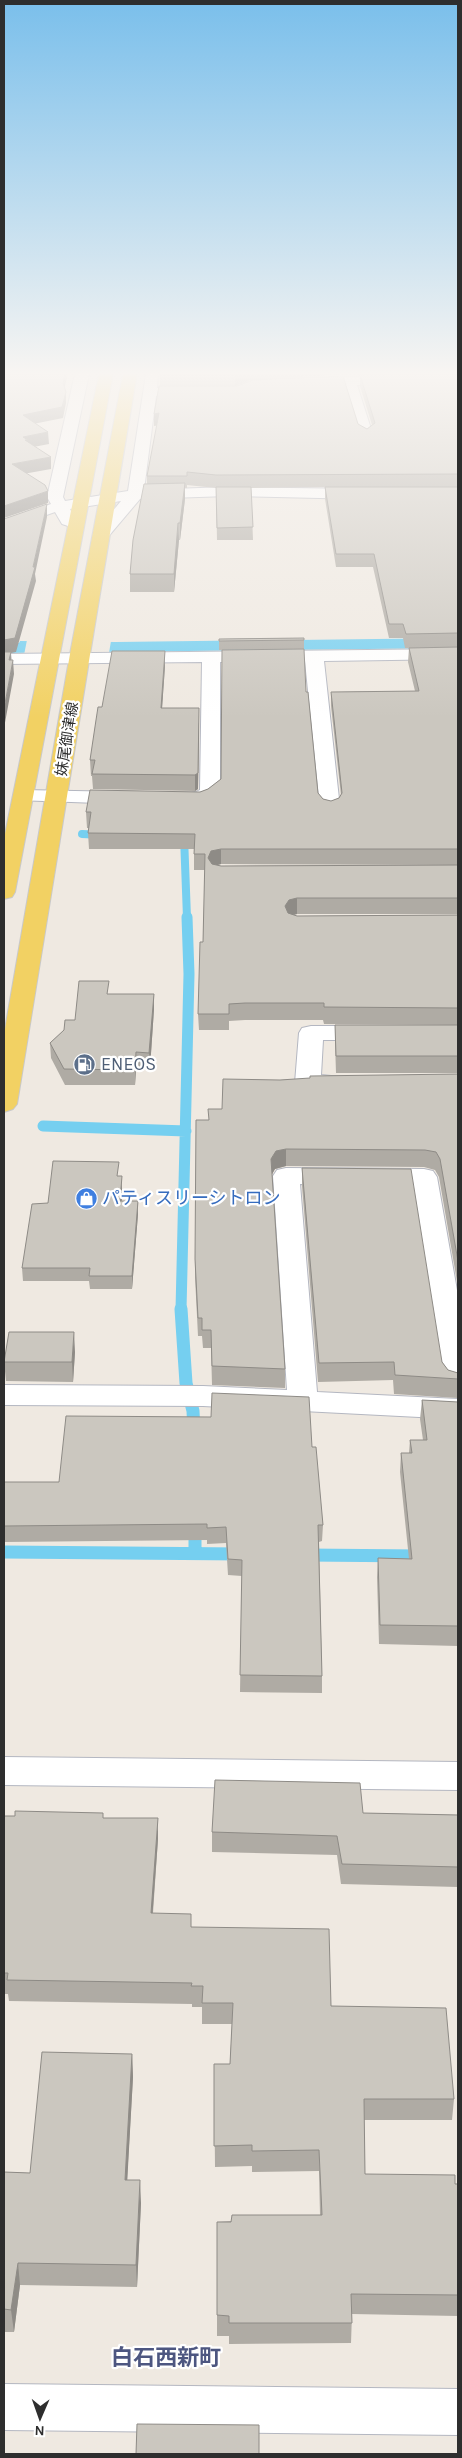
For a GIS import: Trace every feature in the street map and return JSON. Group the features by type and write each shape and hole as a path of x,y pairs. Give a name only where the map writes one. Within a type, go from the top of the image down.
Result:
{"main road":[{"name":"妹尾御津線","path":"4,892 8,849 23,796 76,535 84,489"},
{"name":"妹尾御津線","path":"4,1104 58,797 80,651 110,489"}],"street":[{"path":"57,489 55,497 76,535"},
{"path":"101,535 135,495 136,489"},
{"path":"6,522 59,506 135,495 203,492 383,494"},
{"path":"4,659 52,651 211,657 458,654"},
{"path":"314,656 330,808"},
{"path":"23,796 200,798 210,793 211,657"},
{"path":"364,1083 308,1083 311,1033 399,1033"},
{"path":"303,1402 286,1176 424,1176 458,1380"},
{"path":"4,1395 192,1396 458,1409"},
{"path":"4,1771 458,1776"},
{"path":"4,2407 458,2412"}],"water":[{"path":"458,638 458,648 4,653 4,643 19,643 20,641 116,642"}],"pier":[{"path":"27,640 111,641 109,653 24,655"}],"building":[{"path":"4,489 47,489 48,491 4,506"},
{"path":"143,489 184,489 180,523 178,523 174,574 130,574 133,540"},
{"path":"216,489 251,489 253,527 217,528"},
{"path":"325,489 458,489 458,633 406,634 403,624 389,624 374,554 336,554"},
{"path":"47,504 33,567 35,567 15,638 4,640 4,519"},
{"path":"304,638 304,640 219,641 219,639"},
{"path":"458,647 458,849 221,849 211,851 208,858 212,864 221,866 458,865 458,898 297,898 289,900 285,906 288,913 297,916 458,915 458,1008 324,1007 324,1003 245,1003 229,1004 229,1014 198,1014 200,942 203,942 205,854 194,854 195,834 88,833 91,812 86,812 90,790 200,792 208,789 221,779 222,650 304,649 306,692 308,692 318,793 323,799 331,801 339,798 342,793 331,692 419,691 409,648"},
{"path":"112,651 165,651 161,708 199,708 198,773 195,775 92,774 95,760 90,760 98,707 102,707"},
{"path":"4,652 11,652 9,660 13,660 4,709"},
{"path":"79,981 109,981 107,994 154,994 149,1053 136,1052 135,1070 64,1069 50,1043 64,1030 65,1020 75,1020"},
{"path":"335,1025 458,1025 458,1056 336,1056"},
{"path":"458,1074 458,1261 440,1159 436,1152 425,1150 286,1149 276,1151 271,1159 285,1369 212,1366 211,1330 202,1330 202,1318 198,1318 195,1259 196,1120 209,1120 208,1109 222,1109 223,1079 280,1080 310,1078 310,1076"},
{"path":"53,1161 119,1162 117,1176 122,1176 120,1201 138,1201 132,1276 89,1276 90,1268 22,1268 32,1204 48,1203"},
{"path":"302,1168 411,1169 442,1362 448,1370 458,1373 458,1379 395,1375 394,1362 319,1363"},
{"path":"9,1332 74,1332 72,1362 4,1362"},
{"path":"212,1393 309,1397 312,1447 316,1447 323,1525 318,1525 322,1676 240,1675 242,1560 228,1559 226,1527 207,1528 207,1524 4,1526 4,1482 59,1482 66,1416 211,1417"},
{"path":"422,1400 458,1402 458,1626 380,1625 378,1558 412,1559 401,1453 412,1453 410,1440 427,1440"},
{"path":"215,1780 360,1783 363,1813 458,1815 458,1867 342,1864 337,1836 212,1832"},
{"path":"15,1811 103,1813 103,1818 158,1818 151,1913 191,1914 191,1927 329,1929 331,2006 446,2008 454,2099 364,2099 365,2174 455,2175 455,2184 458,2184 458,2295 351,2294 352,2323 229,2323 229,2316 217,2315 217,2222 231,2222 232,2215 322,2215 319,2150 252,2151 252,2145 214,2146 214,2064 230,2064 233,2003 202,2003 203,1986 191,1986 192,1983 7,1980 8,1973 4,1973 4,1816 15,1816"},
{"path":"42,2052 132,2054 125,2180 140,2180 136,2265 18,2263 11,2310 4,2309 4,2172 30,2173"},
{"path":"137,2424 259,2425 259,2454 136,2454"}],"waterway":[{"path":"82,834 102,835"},
{"path":"181,836 184,836 187,918"},
{"path":"185,1131 189,974 187,917"},
{"path":"43,1126 185,1131"},
{"path":"181,1309 185,1131"},
{"path":"181,1309 186,1383 193,1411 194,1431"},
{"path":"195,1525 195,1553"},
{"path":"4,1552 242,1554"},
{"path":"305,1555 422,1556"}],"place":[{"name":"ENEOS","path":"85,1064"},
{"name":"パティスリーシトロン","path":"86,1198"}],"district":[{"name":"白石西新町","path":"166,2357"}]}
